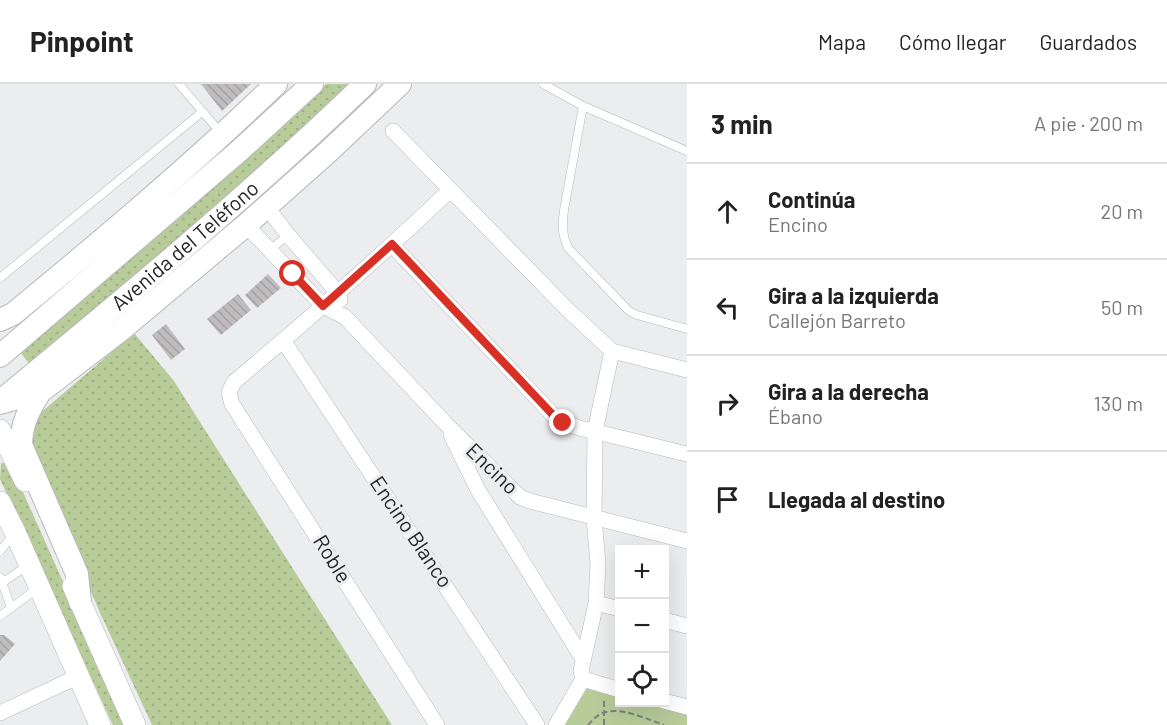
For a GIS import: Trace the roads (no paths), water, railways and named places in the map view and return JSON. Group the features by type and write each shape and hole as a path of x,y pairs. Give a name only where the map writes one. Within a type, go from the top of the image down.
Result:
{"main road":[{"path":"0,320 78,275 276,84"},
{"name":"Avenida del Teléfono","path":"0,356 78,275 239,151 312,84"},
{"name":"Avenida del Teléfono","path":"0,402 115,321 364,84"},
{"path":"80,602 76,574 21,446 25,419 40,392 115,321 246,225 400,84"},
{"path":"312,135 328,152"},
{"path":"0,402 40,392"},
{"path":"0,430 17,462 135,725"},
{"path":"7,520 40,587 100,725"}],"street":[{"path":"393,131 568,310 612,351 687,370"},
{"path":"283,340 450,190"},
{"name":"Encino","path":"266,206 338,293 345,317"},
{"name":"Encino","path":"246,225 323,306 345,317 446,424 520,497 687,541"},
{"path":"392,244 553,415 575,428 596,431 687,454"},
{"name":"Roble","path":"283,340 234,382 229,392 232,404 437,725"},
{"name":"Encino Blanco","path":"283,340 537,725"},
{"path":"612,351 596,431 594,518 597,564 596,603 580,671 584,679 612,691"},
{"path":"446,424 478,490 583,659"},
{"path":"596,603 615,608"},
{"path":"669,621 687,626"},
{"path":"0,713 79,676"},
{"path":"556,725 584,679"},
{"path":"669,702 687,707"}],"lane":[{"path":"179,84 223,135"},
{"path":"543,84 583,106 687,151"},
{"path":"583,106 562,226 568,248 629,311 687,329"},
{"path":"0,278 202,112"},
{"path":"270,249 288,235"},
{"path":"0,551 7,520"},
{"path":"11,607 1,580 29,564"},
{"path":"0,616 40,587"}]}
